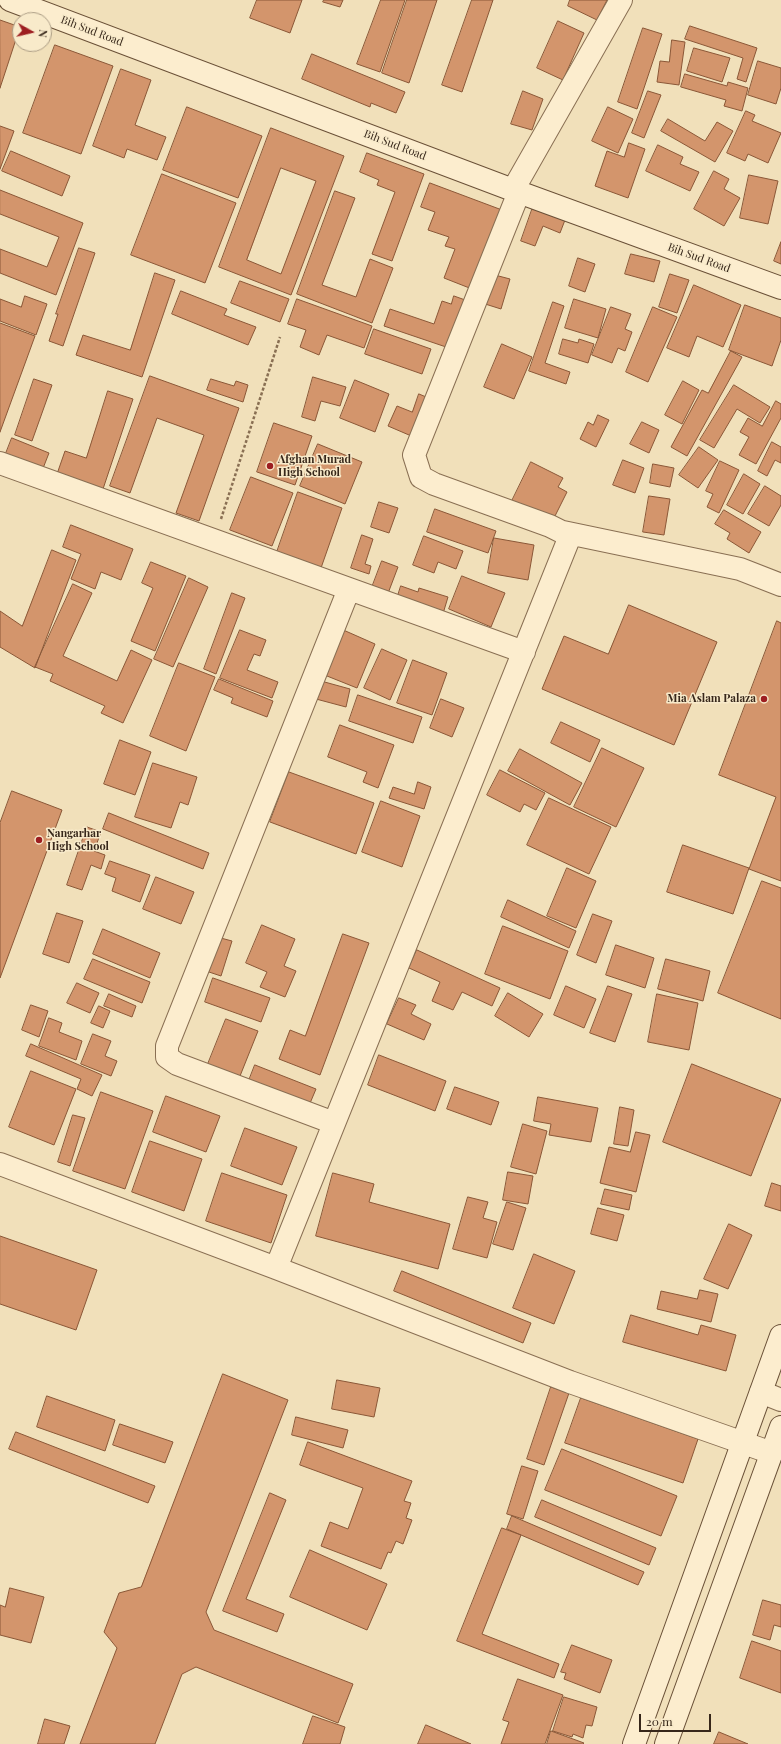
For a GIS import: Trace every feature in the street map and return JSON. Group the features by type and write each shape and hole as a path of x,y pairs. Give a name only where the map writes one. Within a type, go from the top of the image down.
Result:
{"street":[{"name":"Bih Sud Road","path":"10,0 513,190 781,288"},
{"path":"621,0 513,190 519,192 414,455 421,477 434,484 563,532 740,569 781,585"},
{"path":"0,463 524,652"},
{"path":"276,1268 570,536 563,532"},
{"path":"334,1123 177,1064 167,1057 167,1046 349,589"},
{"path":"0,1164 276,1268 570,1382 772,1453"},
{"path":"634,1744 743,1443 771,1396 781,1336"},
{"path":"666,1744 781,1427"}],"path":[{"path":"214,541 280,337"}],"building":[{"path":"257,0 302,0 290,33 250,18"},
{"path":"324,0 343,0 340,7 323,2"},
{"path":"381,0 405,0 380,72 357,64"},
{"path":"407,0 437,0 409,83 382,73"},
{"path":"472,0 493,0 462,92 442,85"},
{"path":"570,0 607,0 597,20 568,6"},
{"path":"0,20 12,24 12,51 0,88"},
{"path":"558,21 584,33 563,80 537,68"},
{"path":"690,26 757,48 746,82 737,79 743,58 685,39"},
{"path":"643,28 662,34 637,109 618,102"},
{"path":"672,40 685,42 679,85 657,82 660,61 669,62"},
{"path":"55,45 113,66 81,154 23,133"},
{"path":"694,48 730,58 722,82 687,71"},
{"path":"312,54 405,92 396,113 371,103 370,107 302,79"},
{"path":"758,61 781,68 781,88 776,104 748,95"},
{"path":"121,69 151,80 135,125 166,137 157,160 127,149 124,158 93,146"},
{"path":"685,74 727,86 728,82 748,88 742,111 724,106 726,100 681,87"},
{"path":"523,91 543,99 532,130 511,124"},
{"path":"648,91 661,95 644,138 632,133"},
{"path":"187,107 262,136 238,198 163,170"},
{"path":"608,107 633,119 618,153 592,141"},
{"path":"746,111 755,115 752,121 781,133 768,163 748,154 745,161 727,153"},
{"path":"668,119 705,141 717,122 733,131 715,162 661,131"},
{"path":"0,126 14,131 0,169"},
{"path":"271,128 344,156 291,295 219,267","holes":["281,168 316,181 281,274 247,260"]},
{"path":"629,143 645,149 628,198 595,186 607,151 624,157"},
{"path":"658,145 683,157 680,164 699,172 690,191 646,171"},
{"path":"11,151 70,176 62,196 2,171"},
{"path":"367,153 424,174 392,261 372,254 395,192 377,185 379,180 360,172"},
{"path":"714,171 729,179 724,189 740,198 724,226 694,209"},
{"path":"162,174 236,203 205,283 131,255"},
{"path":"749,175 778,181 768,224 740,218"},
{"path":"430,183 502,210 472,289 444,278 455,249 445,246 449,237 428,230 435,212 421,207"},
{"path":"0,190 83,223 56,295 0,273 0,249 47,267 59,237 0,214"},
{"path":"335,191 355,198 322,285 356,297 370,259 393,268 372,323 297,294"},
{"path":"533,207 565,220 560,233 543,226 535,246 521,241"},
{"path":"781,242 781,264 774,261"},
{"path":"79,248 95,253 63,346 49,341 58,314 56,314"},
{"path":"631,254 660,261 654,282 625,274"},
{"path":"578,258 595,264 585,292 569,286"},
{"path":"155,273 175,280 142,377 76,355 83,335 130,350"},
{"path":"491,274 510,279 501,309 482,303"},
{"path":"670,274 689,280 677,313 659,307"},
{"path":"240,281 289,299 280,322 231,303"},
{"path":"694,285 741,305 723,347 697,336 689,357 667,348"},
{"path":"181,291 227,309 224,315 256,327 248,345 172,314"},
{"path":"25,296 47,304 36,335 0,321 0,299 21,307"},
{"path":"454,296 468,301 452,349 384,326 390,309 434,324 442,301 451,304"},
{"path":"297,299 372,326 364,348 327,335 319,355 300,347 306,330 288,324"},
{"path":"574,299 606,309 598,338 565,328"},
{"path":"553,302 564,306 545,363 570,372 566,384 529,371"},
{"path":"745,305 781,318 781,340 772,366 729,350"},
{"path":"611,307 631,314 625,329 632,332 625,351 618,348 612,363 592,355"},
{"path":"653,307 677,317 648,382 626,372"},
{"path":"0,323 35,336 0,432"},
{"path":"374,329 431,349 422,374 365,354"},
{"path":"563,339 578,343 579,339 594,344 588,363 559,354"},
{"path":"502,344 532,357 514,399 484,387"},
{"path":"731,351 742,357 687,456 671,447 702,390 708,393"},
{"path":"150,376 239,408 199,521 176,513 204,435 157,418 130,493 110,486"},
{"path":"313,377 346,387 340,406 321,401 315,421 302,417"},
{"path":"34,379 52,385 32,441 15,435"},
{"path":"211,379 234,386 236,381 248,385 243,402 207,390"},
{"path":"355,380 389,394 375,432 340,418"},
{"path":"683,381 699,390 682,424 665,415"},
{"path":"734,385 770,407 760,423 737,409 714,448 700,440"},
{"path":"108,391 133,399 103,489 57,474 65,451 86,458"},
{"path":"419,394 431,399 416,438 388,426 397,406 412,412"},
{"path":"776,401 781,404 781,418 756,464 739,455 749,437 740,432 748,418 762,426"},
{"path":"598,415 609,420 596,447 580,439 588,422 593,425"},
{"path":"642,422 659,430 649,453 630,444"},
{"path":"274,423 312,436 295,485 257,472"},
{"path":"12,438 49,453 40,476 3,461"},
{"path":"772,442 781,447 781,463 775,460 767,476 758,471"},
{"path":"318,444 362,462 345,504 300,486"},
{"path":"699,447 718,460 698,488 679,475"},
{"path":"623,460 644,468 635,493 613,485"},
{"path":"720,461 739,470 719,513 707,507 713,494 706,491"},
{"path":"531,462 563,478 558,487 567,492 551,524 510,505"},
{"path":"653,464 674,468 670,487 650,483"},
{"path":"744,474 760,484 743,514 727,505"},
{"path":"251,477 293,493 272,546 230,530"},
{"path":"765,486 781,496 781,505 769,526 748,514"},
{"path":"298,492 342,508 321,568 277,552"},
{"path":"649,496 670,499 664,535 643,532"},
{"path":"379,502 398,508 389,533 371,527"},
{"path":"435,509 496,531 488,553 427,532"},
{"path":"724,510 761,532 749,553 727,539 730,533 715,524"},
{"path":"71,525 133,549 121,580 101,572 95,589 71,579 81,554 63,547"},
{"path":"362,535 373,539 365,564 371,566 369,574 351,568"},
{"path":"424,536 463,551 456,569 438,562 434,573 413,565"},
{"path":"494,538 534,545 528,580 488,573"},
{"path":"52,550 76,560 35,668 0,647 0,611 22,626"},
{"path":"382,561 398,567 387,596 371,590"},
{"path":"151,562 186,576 155,651 131,641 153,588 142,583"},
{"path":"462,576 505,593 491,627 449,609"},
{"path":"189,578 208,587 173,667 154,659"},
{"path":"73,584 92,593 63,656 117,681 131,650 152,660 123,723 101,713 105,706 50,681 53,674 35,667"},
{"path":"401,586 418,592 419,588 448,597 442,617 396,602"},
{"path":"232,593 245,598 216,674 204,669"},
{"path":"629,605 717,642 674,745 542,689 564,636 608,654"},
{"name":"Mia Aslam Palaza","path":"777,621 781,623 781,881 749,869 776,797 719,775"},
{"path":"341,629 375,644 357,688 322,674"},
{"path":"240,630 266,640 260,656 254,654 247,670 278,682 272,698 220,678"},
{"path":"382,649 407,660 390,700 364,688"},
{"path":"413,660 447,673 432,715 397,703"},
{"path":"179,663 215,677 186,751 150,736"},
{"path":"219,679 273,701 267,717 231,703 233,698 214,690"},
{"path":"321,681 350,689 346,707 316,699"},
{"path":"358,695 422,717 413,743 349,721"},
{"path":"441,699 464,708 452,737 430,728"},
{"path":"561,722 600,740 590,762 551,743"},
{"path":"340,725 394,745 378,788 363,782 367,772 328,757"},
{"path":"120,740 151,752 135,795 104,784"},
{"path":"602,748 644,768 616,827 574,807"},
{"path":"520,749 582,783 570,805 508,771"},
{"path":"153,763 197,777 188,805 180,802 171,828 135,817"},
{"path":"500,770 545,793 536,810 524,804 520,812 487,795"},
{"path":"289,772 374,803 356,854 270,822"},
{"path":"418,782 431,787 424,809 389,798 393,787 414,794"},
{"path":"12,791 62,810 0,978 0,823"},
{"path":"549,798 611,827 589,874 527,845"},
{"path":"381,801 420,816 402,867 362,852"},
{"path":"109,813 209,853 203,869 103,829"},
{"path":"87,827 101,832 94,851 105,855 101,869 91,865 82,890 67,885"},
{"path":"683,845 749,868 733,914 667,892"},
{"path":"110,861 150,875 140,902 112,891 116,878 105,874"},
{"path":"567,868 596,881 576,928 547,916"},
{"path":"156,877 194,892 181,924 143,909"},
{"path":"762,881 781,888 781,1019 718,993"},
{"path":"508,900 576,931 569,948 501,917"},
{"path":"57,913 83,921 69,963 43,954"},
{"path":"593,914 612,921 596,963 577,955"},
{"path":"262,925 295,939 284,966 296,971 285,997 260,987 267,972 246,963"},
{"path":"503,926 568,951 550,999 485,974"},
{"path":"103,929 160,953 150,978 93,954"},
{"path":"343,934 369,943 320,1075 279,1059 290,1030 305,1036"},
{"path":"217,937 232,941 221,976 206,971"},
{"path":"616,945 654,958 645,988 606,975"},
{"path":"417,950 500,988 492,1006 462,992 453,1010 432,1001 440,982 409,968"},
{"path":"93,959 150,982 142,1003 84,979"},
{"path":"666,959 710,971 703,1001 658,989"},
{"path":"213,978 270,998 261,1022 205,1002"},
{"path":"77,983 99,993 90,1013 67,1003"},
{"path":"566,986 596,999 584,1028 554,1015"},
{"path":"608,986 632,994 615,1042 590,1033"},
{"path":"508,993 543,1014 529,1037 495,1016"},
{"path":"109,994 136,1006 132,1017 104,1006"},
{"path":"657,994 698,1003 689,1050 648,1042"},
{"path":"399,998 416,1005 411,1014 431,1024 424,1040 387,1024"},
{"path":"31,1005 48,1011 39,1037 22,1030"},
{"path":"99,1006 110,1011 103,1028 91,1023"},
{"path":"49,1018 62,1023 59,1032 82,1041 76,1060 39,1046"},
{"path":"226,1019 258,1031 238,1081 206,1069"},
{"path":"93,1034 111,1041 105,1056 117,1061 111,1076 81,1064"},
{"path":"31,1044 102,1075 92,1096 77,1089 81,1079 26,1056"},
{"path":"379,1055 446,1081 435,1111 368,1085"},
{"path":"692,1064 781,1099 751,1176 663,1142"},
{"path":"255,1065 316,1089 308,1108 248,1083"},
{"path":"31,1071 76,1089 54,1145 9,1127"},
{"path":"455,1087 499,1102 491,1125 447,1109"},
{"path":"101,1092 153,1111 125,1189 73,1171"},
{"path":"166,1096 220,1116 206,1152 153,1132"},
{"path":"538,1097 598,1108 591,1142 549,1135 551,1124 534,1121"},
{"path":"620,1107 634,1110 628,1146 614,1144"},
{"path":"73,1115 85,1118 70,1166 58,1162"},
{"path":"523,1124 547,1131 536,1174 511,1167"},
{"path":"245,1128 297,1147 282,1185 231,1166"},
{"path":"636,1132 650,1135 636,1192 600,1183 609,1147 630,1152"},
{"path":"150,1141 202,1159 184,1211 132,1192"},
{"path":"508,1172 533,1176 528,1204 503,1200"},
{"path":"222,1173 287,1195 271,1243 206,1221"},
{"path":"333,1173 374,1184 369,1202 450,1224 438,1269 316,1236"},
{"path":"772,1183 781,1186 781,1211 765,1206"},
{"path":"605,1189 632,1195 629,1210 601,1204"},
{"path":"468,1197 488,1202 483,1218 497,1222 487,1258 453,1249"},
{"path":"507,1202 526,1208 513,1250 493,1244"},
{"path":"598,1208 624,1215 617,1241 591,1234"},
{"path":"729,1224 752,1235 728,1289 704,1279"},
{"path":"0,1236 97,1270 76,1330 0,1304"},
{"path":"534,1254 575,1271 554,1324 513,1308"},
{"path":"402,1271 531,1323 523,1343 394,1291"},
{"path":"700,1290 718,1294 711,1322 657,1309 661,1291 697,1299"},
{"path":"631,1315 698,1335 701,1325 736,1335 726,1371 623,1342"},
{"path":"223,1374 288,1400 206,1612 214,1630 353,1684 338,1723 196,1667 182,1674 155,1744 80,1744 117,1648 104,1632 119,1593 141,1587"},
{"path":"337,1380 380,1388 374,1417 332,1409"},
{"path":"551,1387 569,1393 544,1465 527,1459"},
{"path":"47,1396 115,1420 105,1451 37,1427"},
{"path":"581,1398 698,1439 683,1483 565,1443"},
{"path":"296,1417 348,1430 343,1448 292,1435"},
{"path":"120,1424 173,1442 165,1463 113,1445"},
{"path":"16,1432 155,1486 148,1503 9,1449"},
{"path":"308,1442 412,1481 404,1501 411,1503 406,1518 412,1520 403,1544 396,1541 391,1553 388,1552 381,1569 321,1546 330,1522 348,1529 363,1488 300,1465"},
{"path":"562,1449 677,1496 661,1536 545,1490"},
{"path":"522,1466 538,1471 523,1519 507,1514"},
{"path":"270,1493 286,1500 246,1599 284,1614 277,1632 223,1611"},
{"path":"542,1500 656,1548 649,1565 535,1517"},
{"path":"512,1516 644,1572 638,1585 507,1529"},
{"path":"502,1528 521,1535 482,1634 559,1664 554,1678 457,1641"},
{"path":"310,1550 387,1584 367,1630 290,1597"},
{"path":"10,1588 44,1597 31,1643 0,1635 0,1605 5,1607"},
{"path":"763,1600 781,1605 781,1627 774,1625 770,1640 753,1635"},
{"path":"752,1641 781,1651 781,1693 740,1678"},
{"path":"572,1645 612,1660 600,1693 564,1679 566,1673 561,1672"},
{"path":"518,1679 563,1695 545,1744 501,1744 509,1722 503,1720"},
{"path":"564,1697 597,1707 592,1726 586,1725 583,1738 573,1734 572,1737 553,1731"},
{"path":"313,1716 345,1727 340,1744 303,1744"},
{"path":"45,1719 70,1726 64,1744 38,1744"},
{"path":"426,1725 471,1744 418,1744"},
{"path":"551,1731 584,1743 547,1744"},
{"path":"719,1732 748,1744 714,1744"}],"place":[{"name":"Afghan Murad High School","path":"270,466"},
{"name":"Mia Aslam Palaza","path":"764,699"},
{"name":"Nangarhar High School","path":"39,840"}]}
